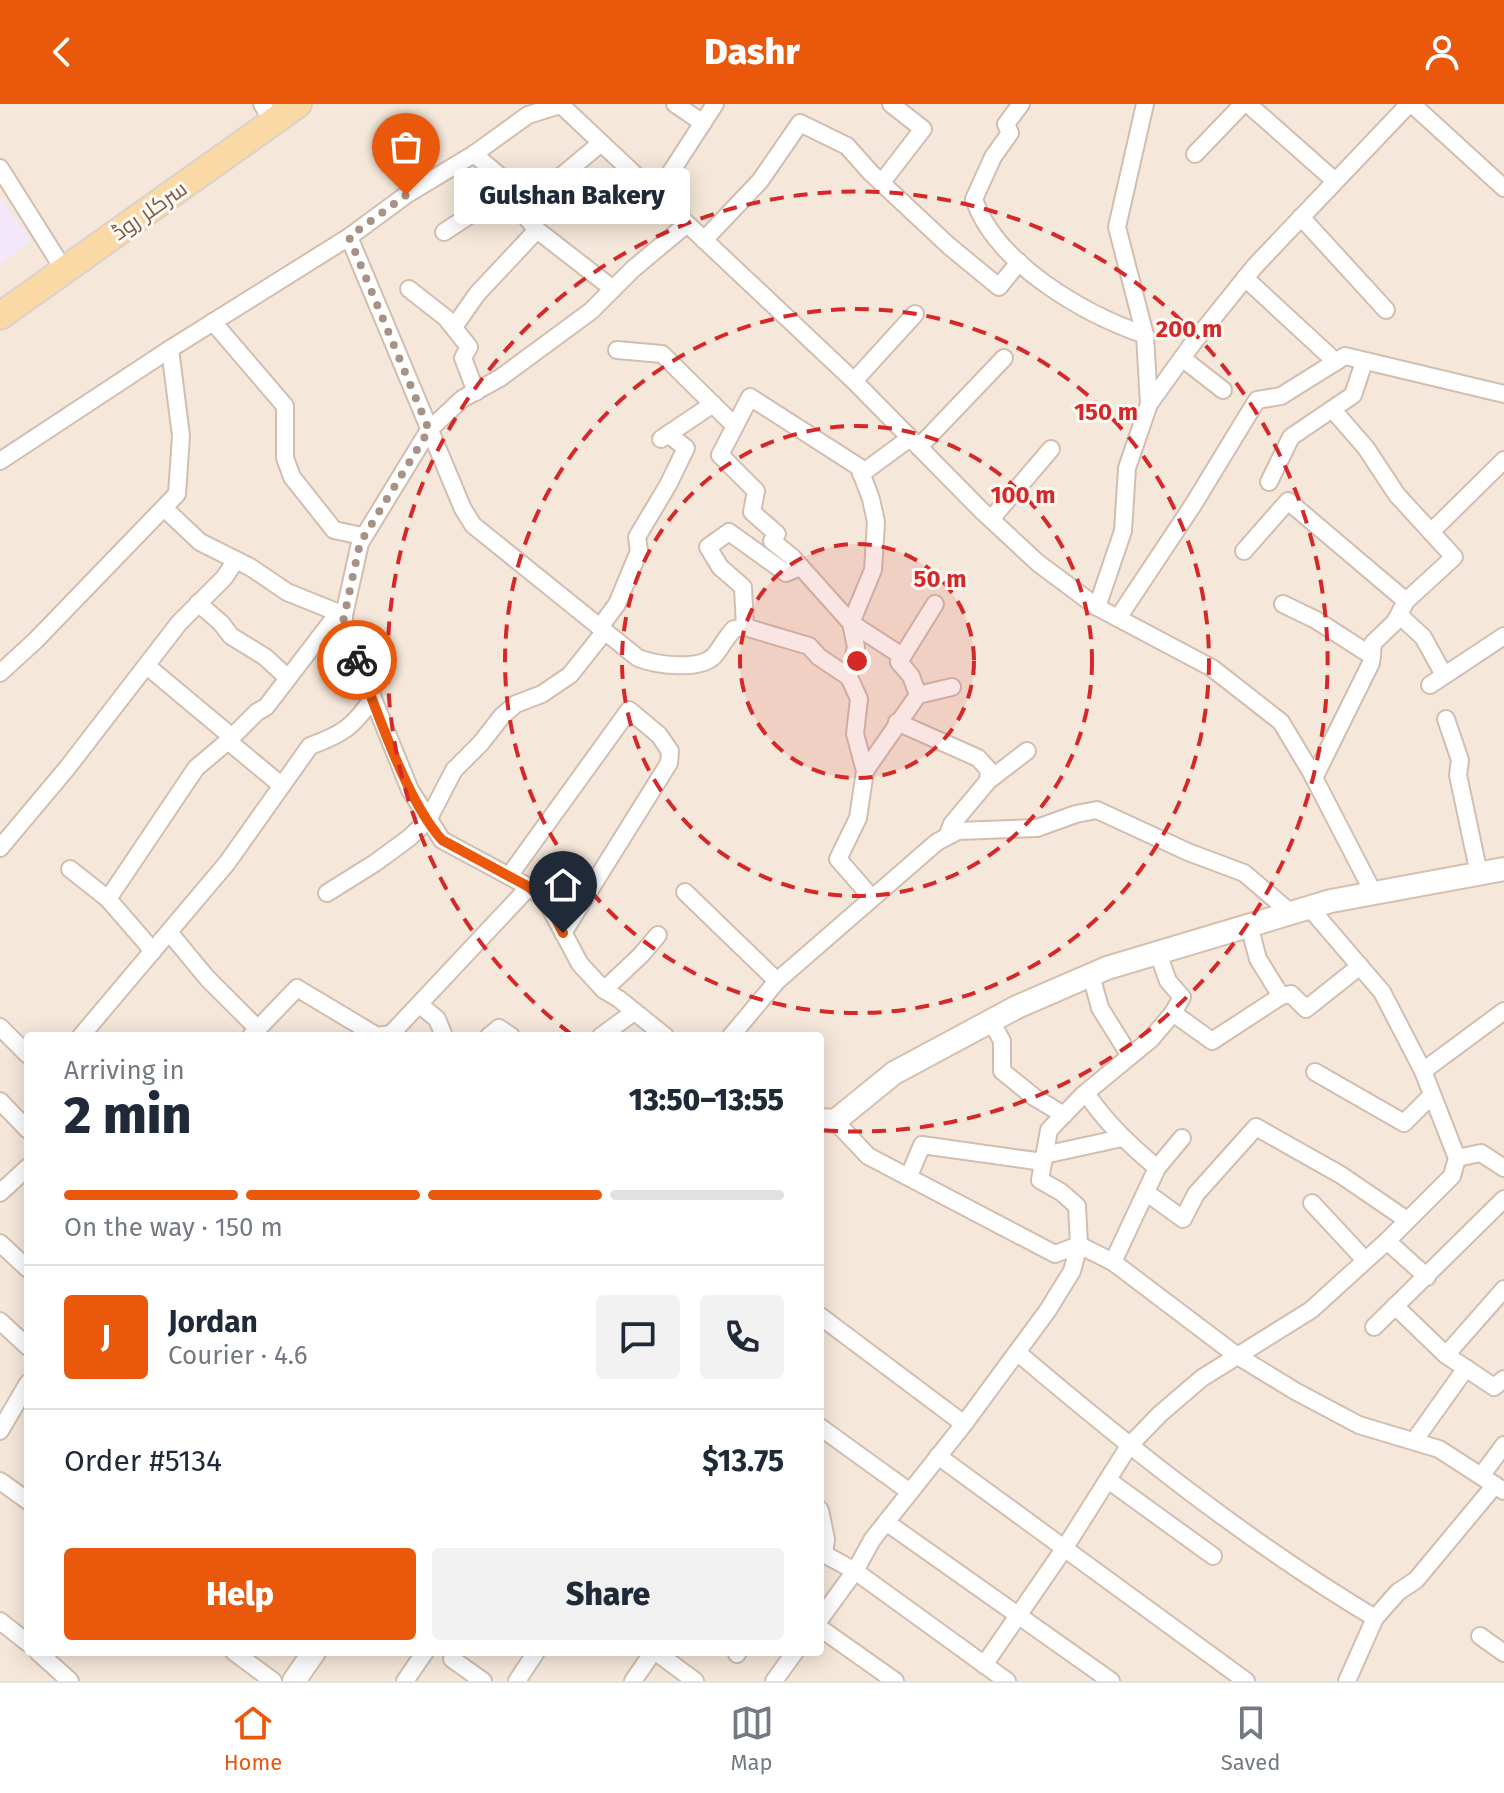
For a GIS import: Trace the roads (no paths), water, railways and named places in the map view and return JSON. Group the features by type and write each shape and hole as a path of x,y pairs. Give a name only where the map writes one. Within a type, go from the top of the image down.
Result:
{"main road":[{"name":"سرکلر روڈ","path":"0,316 268,113 298,104"},
{"path":"828,1121 894,1073 991,1021 1091,975 1331,901 1504,869"},
{"path":"294,1681 311,1656"}],"street":[{"path":"0,461 170,349 349,237 406,195 474,154 528,115 561,104 854,381 1038,563 1097,607 1212,668 1281,722 1374,894"},
{"path":"675,104 703,123"},
{"path":"656,195 715,104"},
{"path":"1021,104 1006,124 1010,133 993,157 974,199 980,216 1019,262 1077,304 1117,325 1145,335"},
{"path":"1145,104 1117,227 1145,335 1149,404"},
{"path":"1195,154 1245,104 1335,181"},
{"path":"1097,607 1123,531 1127,468 1149,404 1245,278 1335,181 1411,104 1504,188"},
{"path":"882,182 923,129 894,105"},
{"path":"704,240 760,181 800,123 847,146 949,246 999,287 1019,262"},
{"path":"584,206 558,179 601,143"},
{"path":"444,232 505,192 508,183 474,154"},
{"path":"0,168 64,270"},
{"path":"454,327 477,294 569,189"},
{"path":"505,192 534,227 613,289"},
{"path":"1301,217 1386,310"},
{"path":"108,899 196,768 266,707 341,614 362,536 429,430 462,399 500,378 579,320 687,224"},
{"path":"349,237 463,509 473,525 638,658 668,665 712,659 734,629 745,627 809,646 819,657 849,677 859,699 855,734 865,771 858,818 838,859 872,898"},
{"path":"1245,278 1336,362"},
{"path":"409,289 446,318 469,347 463,358 476,392"},
{"path":"854,381 915,314"},
{"path":"213,322 285,406 285,458 292,477 334,530 362,536"},
{"path":"0,673 177,494 181,436 170,349"},
{"path":"617,350 662,354 735,426"},
{"path":"1118,618 1193,505 1257,400 1281,396 1345,356 1504,394"},
{"path":"861,474 915,442 1004,358"},
{"path":"1182,358 1223,390"},
{"path":"1269,482 1291,437 1353,395 1364,362"},
{"path":"849,677 856,647 851,623 873,570 876,522 859,467 750,397 720,455 756,491 752,512 777,534 772,541 851,623 902,656"},
{"path":"327,893 375,863 428,820 454,770 502,716 516,704 542,694 570,675 617,604 639,551 637,537 686,448 664,436 713,404"},
{"path":"1314,778 1371,663 1373,643 1454,557 1397,495 1366,448 1333,410"},
{"path":"991,519 1051,449"},
{"path":"1431,532 1504,460"},
{"path":"1244,551 1288,501 1403,608 1423,637 1437,680 1504,636"},
{"path":"164,508 200,542 287,592 341,614"},
{"path":"745,627 743,587 720,567 708,547 729,532 786,573 800,567"},
{"path":"3,837 147,666 179,623 224,578 236,560"},
{"path":"198,603 231,636 265,657 288,678"},
{"path":"918,695 911,676 899,662 935,604"},
{"path":"1283,604 1316,620 1372,656"},
{"path":"341,614 410,790 442,840 529,887 549,906 580,964 604,990 660,1032"},
{"path":"147,666 281,785"},
{"path":"865,771 918,695 952,687"},
{"path":"84,1032 227,863 310,746 357,721 373,698"},
{"path":"509,876 629,710 659,735 670,751 669,763 563,933"},
{"path":"1446,719 1460,760 1458,775 1479,874"},
{"path":"897,722 978,758 989,770 988,781"},
{"path":"948,834 952,824 988,781 1027,751"},
{"path":"734,1032 777,981 948,834 1037,828 1097,810 1188,852 1244,873 1300,910 1360,966 1382,992 1423,1071 1457,1158 1452,1176 1311,1310 1236,1355 1191,1387 1129,1446 1064,1549 984,1665"},
{"path":"70,869 108,899 153,951"},
{"path":"395,1032 529,887"},
{"path":"685,892 777,981"},
{"path":"1249,925 1258,959 1281,996"},
{"path":"169,932 254,1032 297,988 370,1032"},
{"path":"604,990 658,935"},
{"path":"824,1614 855,1571 872,1540 964,1424 1072,1271 1079,1245 1077,1206 1040,1180 1049,1130 1086,1093 1151,1039 1173,1013 1182,997 1168,981 1158,953"},
{"path":"1173,1013 1212,1041 1281,996 1291,994 1306,1009 1360,966"},
{"path":"1091,975 1100,1008 1130,1056"},
{"path":"420,1005 437,1019 442,1032"},
{"path":"1423,1071 1504,1011"},
{"path":"606,1032 634,1012"},
{"path":"991,1021 1002,1041 1002,1071 1034,1097 1064,1115"},
{"path":"0,1027 24,1051"},
{"path":"1315,1072 1404,1123 1432,1095"},
{"path":"1086,1093 1122,1138 1157,1168"},
{"path":"0,1101 24,1126"},
{"path":"828,1121 868,1156 1055,1254 1079,1245 1113,1262 1236,1355 1295,1391 1359,1425 1439,1449 1493,1484"},
{"path":"1147,1193 1183,1219 1196,1194 1256,1127 1341,1175 1407,1220"},
{"path":"909,1176 922,1145 1044,1158 1122,1138"},
{"path":"1113,1262 1157,1168 1182,1138"},
{"path":"1457,1158 1481,1153 1504,1168"},
{"path":"0,1193 24,1171"},
{"path":"1374,1327 1504,1199"},
{"path":"1312,1203 1365,1260"},
{"path":"1387,1241 1427,1277"},
{"path":"0,1243 24,1265"},
{"path":"1446,1355 1504,1289"},
{"path":"1395,1306 1446,1355 1494,1387 1503,1381"},
{"path":"824,1319 964,1424"},
{"path":"0,1321 24,1343"},
{"path":"1017,1352 1129,1446 1329,1591 1375,1618"},
{"path":"1414,1441 1466,1368"},
{"path":"2,1422 24,1389"},
{"path":"824,1430 910,1492"},
{"path":"1347,1681 1375,1618 1398,1592 1416,1580 1493,1484 1504,1445"},
{"path":"938,1456 1246,1681"},
{"path":"1108,1480 1213,1556"},
{"path":"0,1481 24,1498"},
{"path":"886,1522 1111,1681"},
{"path":"824,1558 855,1571 1007,1681"},
{"path":"0,1621 24,1640"},
{"path":"824,1631 895,1681"},
{"path":"1480,1636 1504,1653"},
{"path":"42,1656 70,1681"},
{"path":"239,1656 273,1681"},
{"path":"405,1681 422,1656"},
{"path":"517,1681 533,1656"},
{"path":"633,1681 651,1656"},
{"path":"660,1656 695,1681"},
{"path":"774,1681 792,1656"},
{"path":"452,1659 483,1681"}],"place":[{"name":"Gulshan Bakery","path":"406,195"}]}
